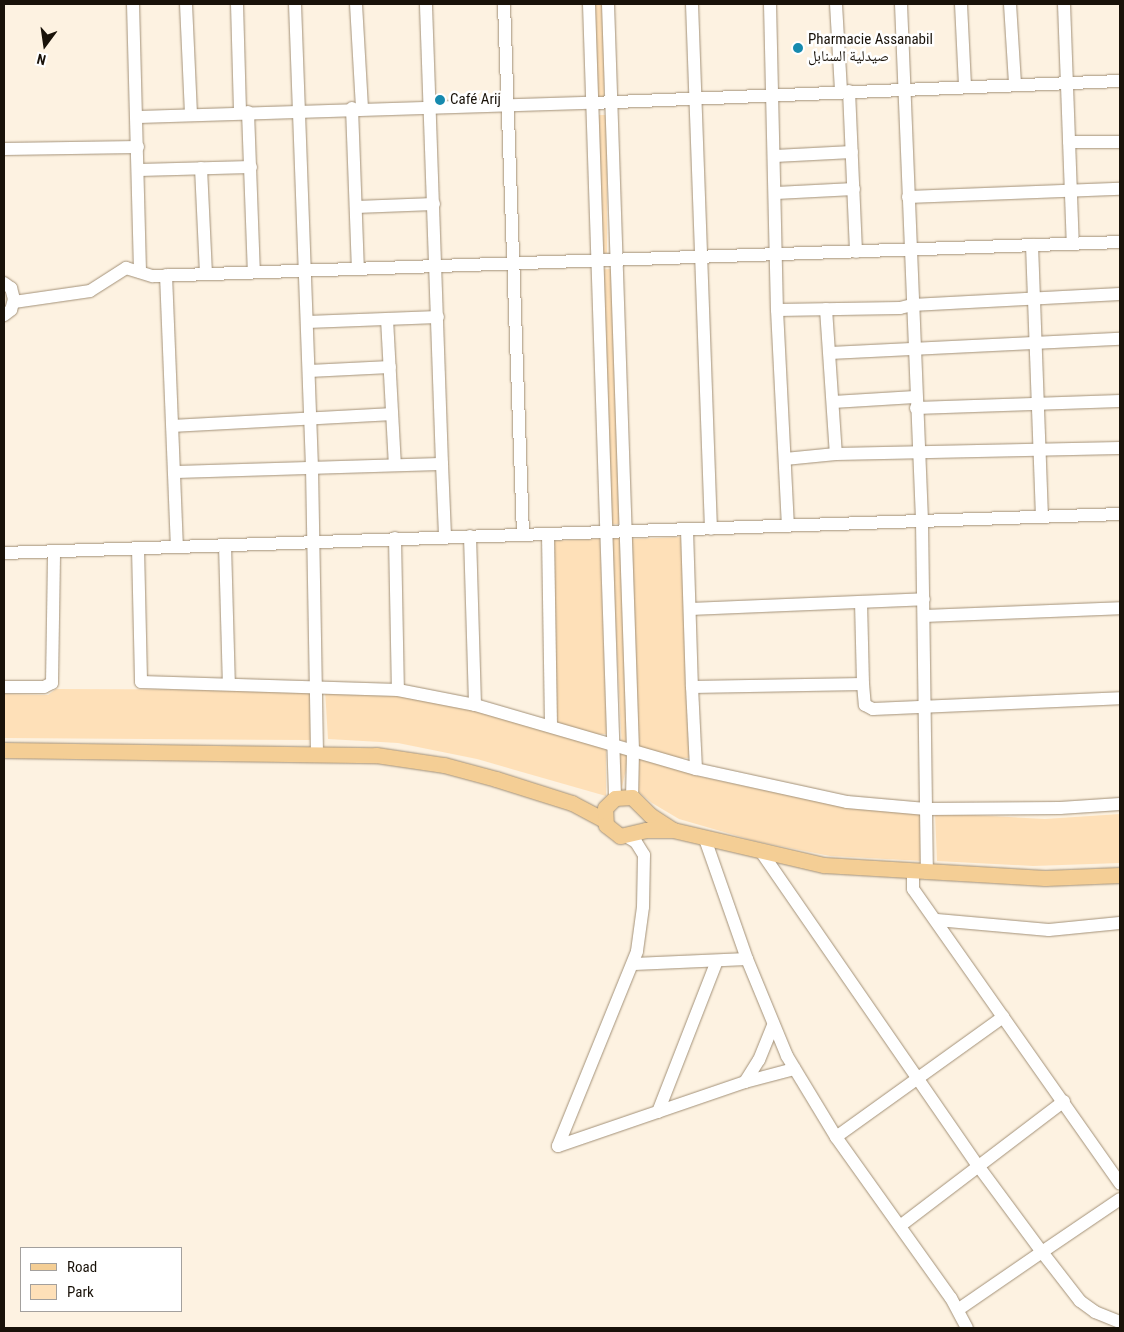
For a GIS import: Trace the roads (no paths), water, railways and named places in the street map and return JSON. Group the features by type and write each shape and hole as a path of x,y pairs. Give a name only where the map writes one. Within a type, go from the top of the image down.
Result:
{"main road":[{"path":"4,750 376,755 444,765 572,802 604,820 610,830 631,834 673,830 762,853 824,865 920,873 1045,878 1120,875"},
{"path":"604,820 611,801"},
{"path":"572,802 637,802 673,830"},
{"path":"631,834 644,817 637,802"}],"street":[{"path":"133,4 138,117 140,272"},
{"path":"186,4 191,113"},
{"path":"237,4 244,112 251,167 254,272"},
{"path":"296,4 312,467 317,754"},
{"path":"356,4 356,207 358,269"},
{"path":"426,4 445,536"},
{"path":"504,4 524,535"},
{"path":"589,4 614,745 611,801"},
{"path":"608,4 633,750 637,802"},
{"path":"692,4 711,529"},
{"path":"770,4 774,95 777,310 788,526"},
{"path":"836,4 852,152 856,252"},
{"path":"901,4 917,453 922,521 927,707 926,809 920,873 913,889 937,920 1120,1182"},
{"path":"961,4 965,86"},
{"path":"1010,4 1014,84"},
{"path":"1064,4 1073,244"},
{"path":"138,117 191,113 592,103 905,88 1120,81"},
{"path":"1069,142 1120,142"},
{"path":"4,149 138,147"},
{"path":"775,156 852,152"},
{"path":"139,170 251,167"},
{"path":"201,168 206,273"},
{"path":"776,193 854,189"},
{"path":"908,197 1120,189"},
{"path":"356,207 434,204"},
{"path":"4,315 14,302 83,293 102,286 121,270 166,275 910,251 1120,242"},
{"path":"1032,245 1036,405 1042,517"},
{"path":"166,275 177,547"},
{"path":"4,283 11,288 14,302"},
{"path":"777,310 900,308 912,305 1120,294"},
{"path":"826,309 836,454"},
{"path":"307,322 438,317"},
{"path":"387,319 395,465"},
{"path":"830,353 1120,339"},
{"path":"309,371 390,367"},
{"path":"833,402 1036,405 1120,400"},
{"path":"173,426 392,414"},
{"path":"785,459 836,454 1120,448"},
{"path":"174,472 442,464"},
{"path":"4,553 445,536 626,534 711,529 1120,514"},
{"path":"687,530 696,769"},
{"path":"548,535 550,726"},
{"path":"470,536 475,705"},
{"path":"395,538 398,690"},
{"path":"225,545 229,684"},
{"path":"138,548 141,682 398,690 475,705 696,769 847,802 926,809 1060,808 1120,804"},
{"path":"4,687 47,686 53,680 54,552"},
{"path":"690,609 924,599"},
{"path":"861,602 863,684 868,708 1120,698"},
{"path":"924,616 1120,608"},
{"path":"692,687 863,684"},
{"path":"631,834 644,855 642,917 634,964 558,1146 745,1082 794,1069"},
{"path":"705,838 773,1026 794,1069 836,1137 959,1309 967,1328"},
{"path":"762,853 979,1167 1042,1252 1080,1301 1094,1312 1120,1322"},
{"path":"937,920 1049,930 1120,923"},
{"path":"634,964 748,960"},
{"path":"658,1112 716,961"},
{"path":"836,1137 1003,1017"},
{"path":"745,1082 759,1060 773,1026"},
{"path":"900,1226 1064,1102"},
{"path":"959,1309 1120,1199"}],"place":[{"name":"Pharmacie Assanabil صيدلية السنابل","path":"798,48"},
{"name":"Café Arij","path":"440,100"}]}
